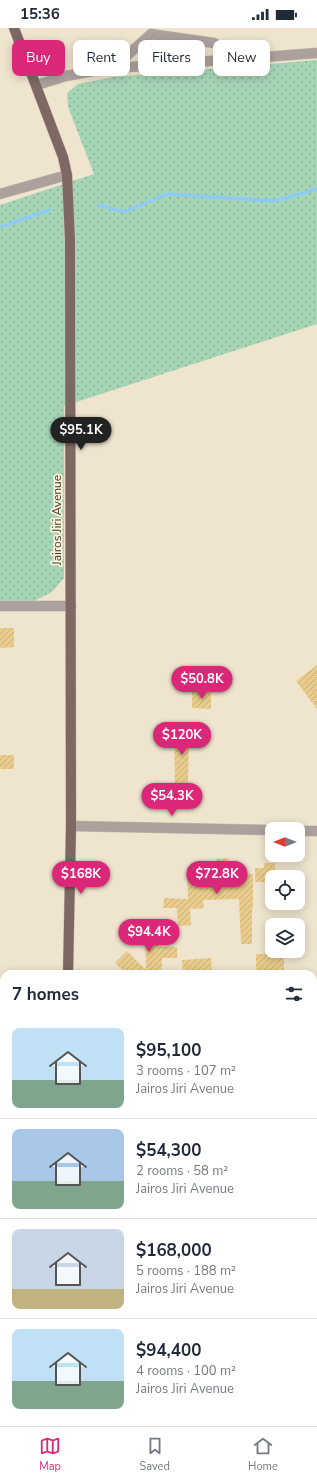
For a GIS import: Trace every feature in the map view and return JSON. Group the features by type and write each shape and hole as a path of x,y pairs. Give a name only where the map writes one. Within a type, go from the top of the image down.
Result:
{"main road":[{"name":"Jairos Jiri Avenue","path":"14,28 37,85 63,157 67,175 70,240 71,606 71,826 68,969"}],"street":[{"path":"130,53 151,34 213,43"},
{"path":"270,56 317,53"},
{"path":"130,67 213,60"},
{"path":"37,85 73,75"},
{"path":"0,194 67,175"},
{"path":"0,606 71,606"},
{"path":"71,826 265,830"},
{"path":"305,831 317,831"}],"green space":[{"path":"317,60 317,324 64,406 64,578 52,592 34,601 0,601 0,205 94,174 68,107 67,93 78,84 114,77 138,75 205,76 205,69 213,69 213,76 270,76 270,64"}],"building":[{"path":"0,628 14,628 14,647 0,648"},
{"path":"317,665 317,709 296,681"},
{"path":"192,692 211,692 211,709 192,708"},
{"path":"174,727 189,727 188,787 175,787"},
{"path":"0,755 14,755 14,769 0,769"},
{"path":"228,858 229,869 234,868 234,874 253,874 252,944 241,944 239,899 203,900 204,908 190,909 191,925 178,926 177,908 163,908 164,898 188,899 187,871 216,869 216,859"},
{"path":"264,863 275,863 275,870 265,870 265,882 255,882 255,868 264,868"},
{"path":"145,920 159,920 159,947 177,947 177,958 162,958 162,970 146,970"},
{"path":"127,951 146,970 123,970 115,963"},
{"path":"256,954 265,954 265,958 284,958 284,970 256,970"},
{"path":"211,958 212,970 183,970 182,960"}],"waterway":[{"path":"99,205 124,212 167,194 275,201 317,189"},
{"path":"0,227 49,210"}]}
